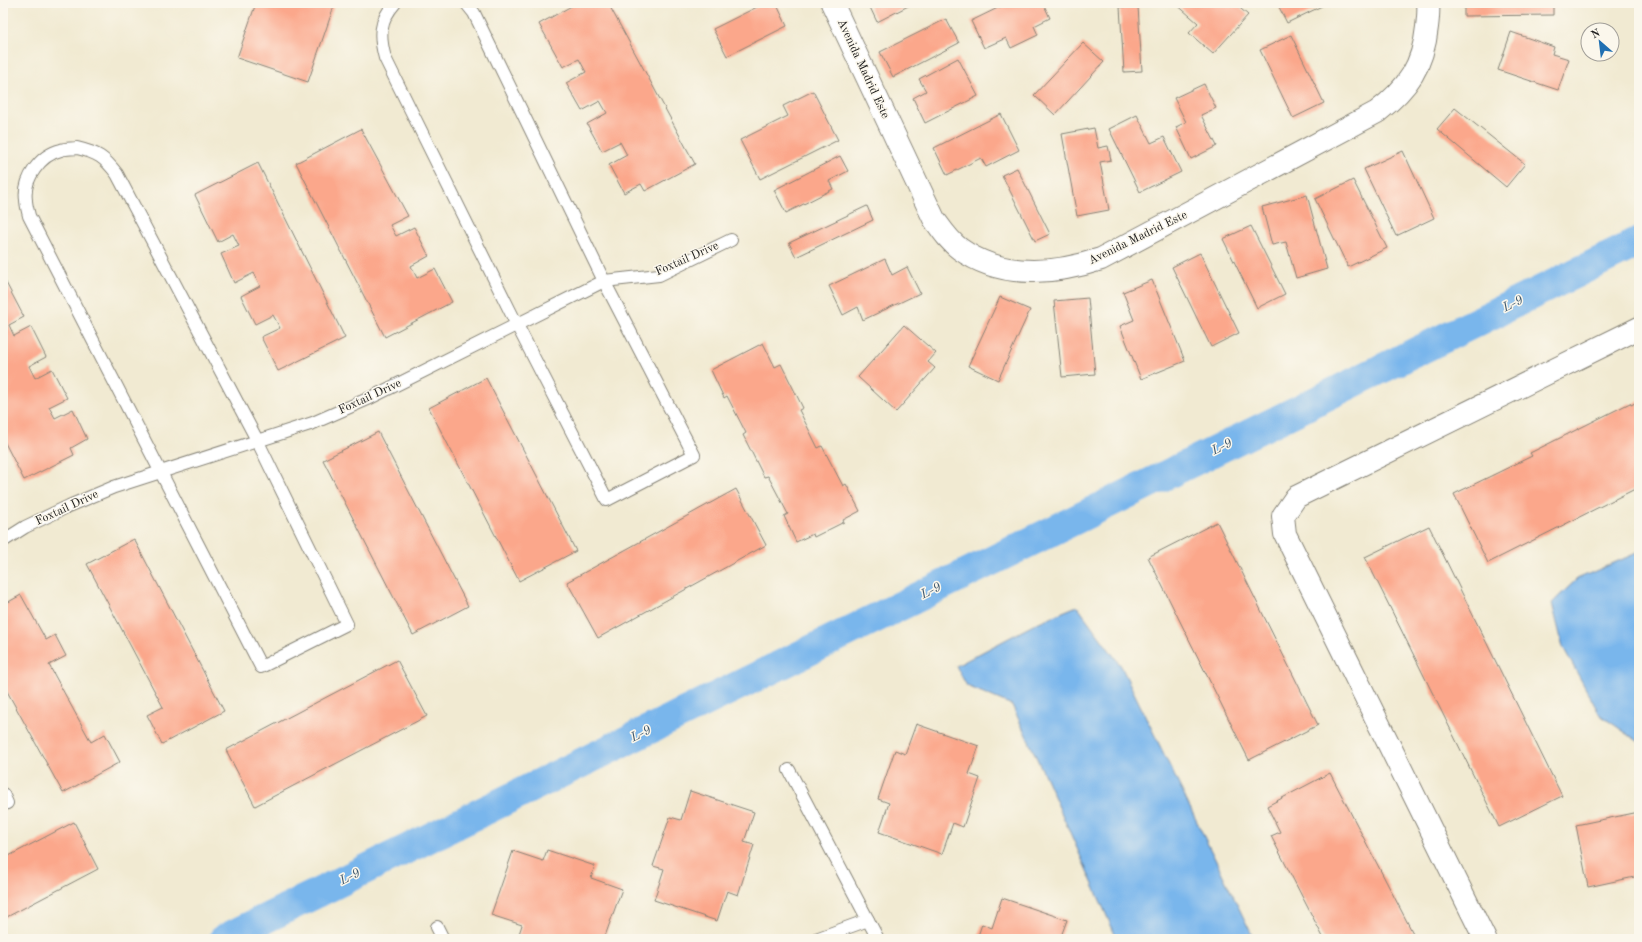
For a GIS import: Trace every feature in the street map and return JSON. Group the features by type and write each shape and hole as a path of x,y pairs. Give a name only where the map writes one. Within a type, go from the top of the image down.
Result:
{"street":[{"name":"Avenida Madrid Este","path":"832,3 934,219 946,235 960,249 977,259 995,266 1039,272 1080,266 1101,259 1378,112 1394,99 1407,84 1418,66 1425,47 1429,10 1428,3"},
{"path":"1485,939 1285,534 1283,516 1296,497 1639,328"}],"lane":[{"path":"395,3 389,10 382,25 381,42 385,58 517,325 607,500 694,456 604,281 474,13 466,3"},
{"path":"77,148 93,152 107,161 117,174 257,440 348,624 261,667 29,216 25,200 27,184 34,169 46,157 61,150 77,148"},
{"name":"Foxtail Drive","path":"3,541 25,527 114,487 320,420 370,398 604,281 658,275 731,240"},
{"path":"789,770 878,939"},
{"path":"3,794 8,803 3,805"},
{"path":"816,939 868,920"},
{"path":"437,927 443,939"}],"water":[{"path":"1639,552 1639,742 1600,715 1563,647 1552,603 1577,579"},
{"path":"1077,606 1121,666 1254,939 1117,939 1012,705 967,686 956,666 1039,622"}],"building":[{"path":"256,3 335,3 308,82 237,58"},
{"path":"577,3 608,3 695,164 645,191 641,184 624,193 609,165 627,155 620,142 602,151 587,124 607,113 600,101 582,111 566,83 586,72 579,59 563,67 539,24"},
{"path":"765,3 776,3 787,26 727,56 713,29"},
{"path":"868,3 914,3 877,22"},
{"path":"1008,3 1043,3 1050,18 1034,26 1038,35 1011,48 1006,38 984,48 971,21"},
{"path":"1175,3 1234,3 1248,15 1213,54 1189,33 1198,23"},
{"path":"1277,3 1328,3 1287,23"},
{"path":"1464,3 1553,3 1553,15 1464,16"},
{"path":"1138,6 1142,71 1124,72 1120,7"},
{"path":"946,19 959,43 893,77 880,52"},
{"path":"1511,32 1554,47 1552,54 1569,59 1558,90 1498,70"},
{"path":"1291,35 1324,103 1293,118 1260,50"},
{"path":"1083,43 1104,62 1055,115 1034,95"},
{"path":"958,58 978,96 925,123 913,98 926,91 919,79"},
{"path":"1204,84 1216,108 1201,115 1217,146 1191,159 1176,127 1186,122 1174,98"},
{"path":"813,91 838,140 760,179 740,140 788,116 783,106"},
{"path":"1455,108 1525,164 1506,187 1437,129"},
{"path":"1001,114 1019,150 986,167 981,158 947,175 934,148"},
{"path":"1137,115 1151,143 1164,137 1181,172 1140,192 1109,129"},
{"path":"1094,128 1098,148 1108,146 1111,160 1100,162 1109,210 1077,216 1062,134"},
{"path":"361,129 408,216 390,225 396,236 414,227 429,256 411,266 417,278 435,269 452,302 385,337 296,163"},
{"path":"1403,151 1434,218 1396,236 1364,169"},
{"path":"840,156 848,171 829,181 833,189 786,213 774,190"},
{"path":"258,163 345,338 278,371 261,337 280,328 273,315 255,324 241,296 260,286 254,273 234,283 221,254 239,246 233,234 218,242 195,195"},
{"path":"1017,168 1050,234 1035,241 1002,175"},
{"path":"1353,180 1387,248 1348,267 1315,199"},
{"path":"1307,195 1327,269 1296,278 1286,242 1272,245 1262,207"},
{"path":"867,206 873,220 796,257 789,243"},
{"path":"1251,226 1285,294 1257,308 1223,239"},
{"path":"1200,253 1239,333 1211,347 1172,267"},
{"path":"885,259 892,275 907,267 920,293 863,320 858,307 843,315 829,286"},
{"path":"3,277 24,317 9,325 14,336 31,327 46,357 29,366 35,378 52,369 67,398 49,407 55,418 73,409 87,439 71,448 74,455 24,480 3,439"},
{"path":"1152,280 1185,361 1141,379 1120,326 1134,320 1123,292"},
{"path":"1000,297 1030,310 998,380 968,366"},
{"path":"1088,298 1095,374 1062,377 1054,301"},
{"path":"904,325 936,353 928,362 935,368 896,412 858,377"},
{"path":"763,343 775,367 781,364 803,408 799,410 818,448 822,446 843,486 846,484 860,511 843,520 844,522 814,537 813,534 796,542 784,516 788,514 768,476 764,477 743,435 746,433 727,396 724,398 711,370"},
{"path":"486,378 576,551 519,581 429,408"},
{"path":"1639,401 1639,487 1488,563 1454,494 1532,456 1530,453 1630,403 1631,405"},
{"path":"378,432 468,606 413,635 323,460"},
{"path":"736,489 766,545 598,638 567,582"},
{"path":"1217,522 1318,725 1249,760 1148,557"},
{"path":"1429,526 1562,796 1499,827 1365,557"},
{"path":"134,539 224,711 162,744 147,715 163,707 87,564"},
{"path":"21,595 46,640 55,635 66,656 49,665 91,742 105,734 120,762 63,793 3,684 3,605"},
{"path":"397,660 427,716 255,806 226,750"},
{"path":"916,724 979,746 969,774 980,778 963,827 953,823 942,854 879,832 889,803 878,799 895,750 905,754"},
{"path":"1330,773 1416,939 1324,939 1271,836 1280,832 1267,806"},
{"path":"690,791 754,812 744,842 754,845 738,895 727,891 717,921 654,900 664,869 653,866 670,817 681,820"},
{"path":"1639,812 1639,876 1588,887 1576,825"},
{"path":"74,822 98,869 3,919 3,859"},
{"path":"547,850 595,866 591,878 622,889 604,939 523,939 518,937 522,925 491,915 513,851 543,861"},
{"path":"1002,898 1067,920 1060,939 977,939 982,924 992,928"}],"waterway":[{"name":"L-9","path":"224,939 1639,242"}]}
